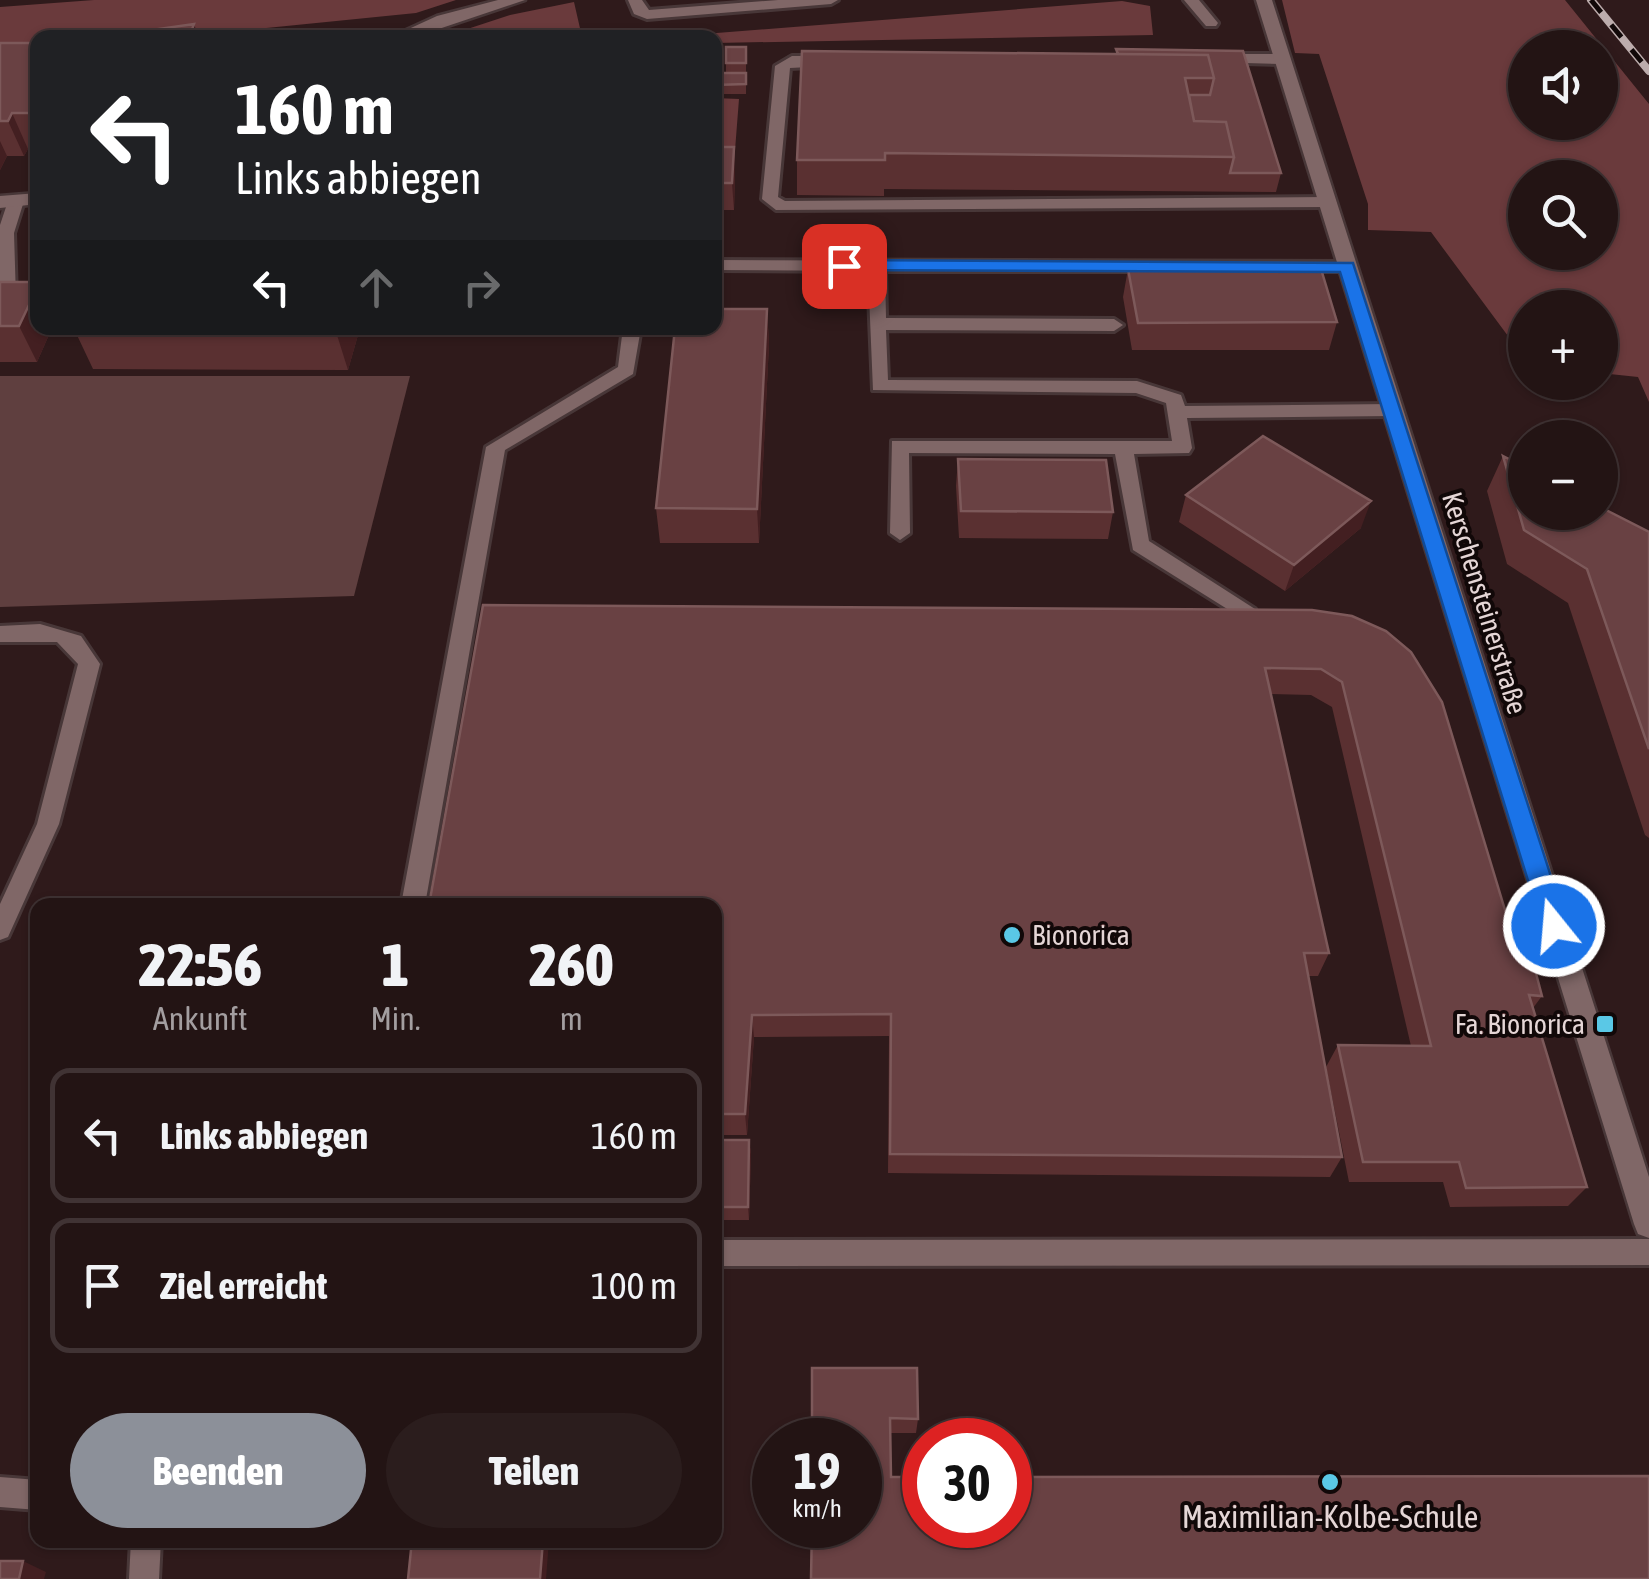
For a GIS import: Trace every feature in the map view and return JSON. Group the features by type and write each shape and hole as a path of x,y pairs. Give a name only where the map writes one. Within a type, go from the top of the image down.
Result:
{"street":[{"path":"417,30 442,19 517,0"},
{"name":"Kerschensteinerstraße","path":"1264,0 1649,1224"}],"lane":[{"path":"635,0 639,11 647,15 831,0"},
{"path":"1191,0 1211,24"},
{"path":"1190,59 1282,59"},
{"path":"852,61 792,61 783,66 772,202 786,206 1327,202"},
{"path":"7,298 8,201"},
{"path":"722,265 1347,267"},
{"path":"876,266 878,386 1137,387 1174,399 1182,448 899,446 900,533"},
{"path":"877,324 1114,325"},
{"path":"414,898 496,448 627,370 631,335"},
{"path":"1177,412 1392,410"},
{"path":"1123,448 1140,545 1248,614"},
{"path":"0,634 65,635 82,645 89,664 48,824 0,930"},
{"path":"722,1253 1649,1252"},
{"path":"0,1492 30,1494"},
{"path":"144,1579 146,1548"}],"shaded area":[{"path":"94,0 456,0 416,13 247,30 30,30 30,53 0,56 0,7"},
{"path":"1282,0 1565,0 1589,30 1508,30 1508,140 1618,140 1618,66 1649,104 1649,402 1638,377 1618,375 1618,290 1508,290 1508,336 1431,232 1368,230 1368,204 1319,54 1295,53"},
{"path":"1122,1 1150,6 1153,35 722,43 722,33"},
{"path":"574,2 580,30 464,30 510,15"},
{"path":"722,98 739,99 734,163 722,163"},
{"path":"0,376 410,376 354,596 0,607"}],"building":[{"path":"194,24 192,30 152,30"},
{"path":"0,43 30,43 30,113 12,113 8,121 0,121"},
{"path":"726,47 746,47 746,63 726,63"},
{"path":"1116,49 1243,51 1281,173 1230,173 1234,157 1226,122 1194,121 1189,95 1210,95 1214,78 1208,55 1118,54"},
{"path":"802,51 1208,55 1214,78 1185,78 1194,121 1226,122 1234,157 885,153 885,160 797,160"},
{"path":"722,73 746,73 746,84 722,85"},
{"path":"722,147 734,147 732,183 722,183"},
{"path":"1128,269 1321,269 1337,322 1138,323"},
{"path":"0,282 30,282 30,303 19,326 0,326"},
{"path":"722,309 767,309 757,509 656,508 674,335 722,335"},
{"path":"1263,436 1371,501 1294,565 1186,495"},
{"path":"958,459 1106,460 1113,512 961,511"},
{"path":"1618,516 1649,532 1649,749 1587,569 1524,530 1618,530"},
{"name":"Bionorica","path":"483,605 1312,610 1352,616 1386,631 1411,652 1442,702 1515,943 1528,943 1542,996 1529,995 1587,1187 1466,1188 1459,1162 1363,1162 1338,1045 1431,1046 1342,682 1321,669 1265,668 1329,953 1304,953 1342,1157 890,1154 891,1014 752,1015 745,1114 722,1114 722,898 430,898"},
{"path":"722,1140 749,1140 748,1207 722,1207"},
{"path":"812,1368 917,1368 918,1418 890,1418 891,1477 902,1477 902,1548 1032,1548 1032,1477 1649,1476 1649,1579 811,1579 812,1548 882,1548 882,1418 812,1418"},
{"path":"411,1548 542,1548 540,1579 408,1579"},
{"path":"0,1561 23,1561 19,1579 0,1579"}],"railway":[{"path":"1591,0 1649,71"}],"place":[{"name":"Bionorica","path":"1012,935"},
{"name":"Fa. Bionorica","path":"1605,1024"},
{"name":"Maximilian-Kolbe-Schule","path":"1330,1482"}],"route":[{"path":"844,266 1347,267 1554,926"}]}
